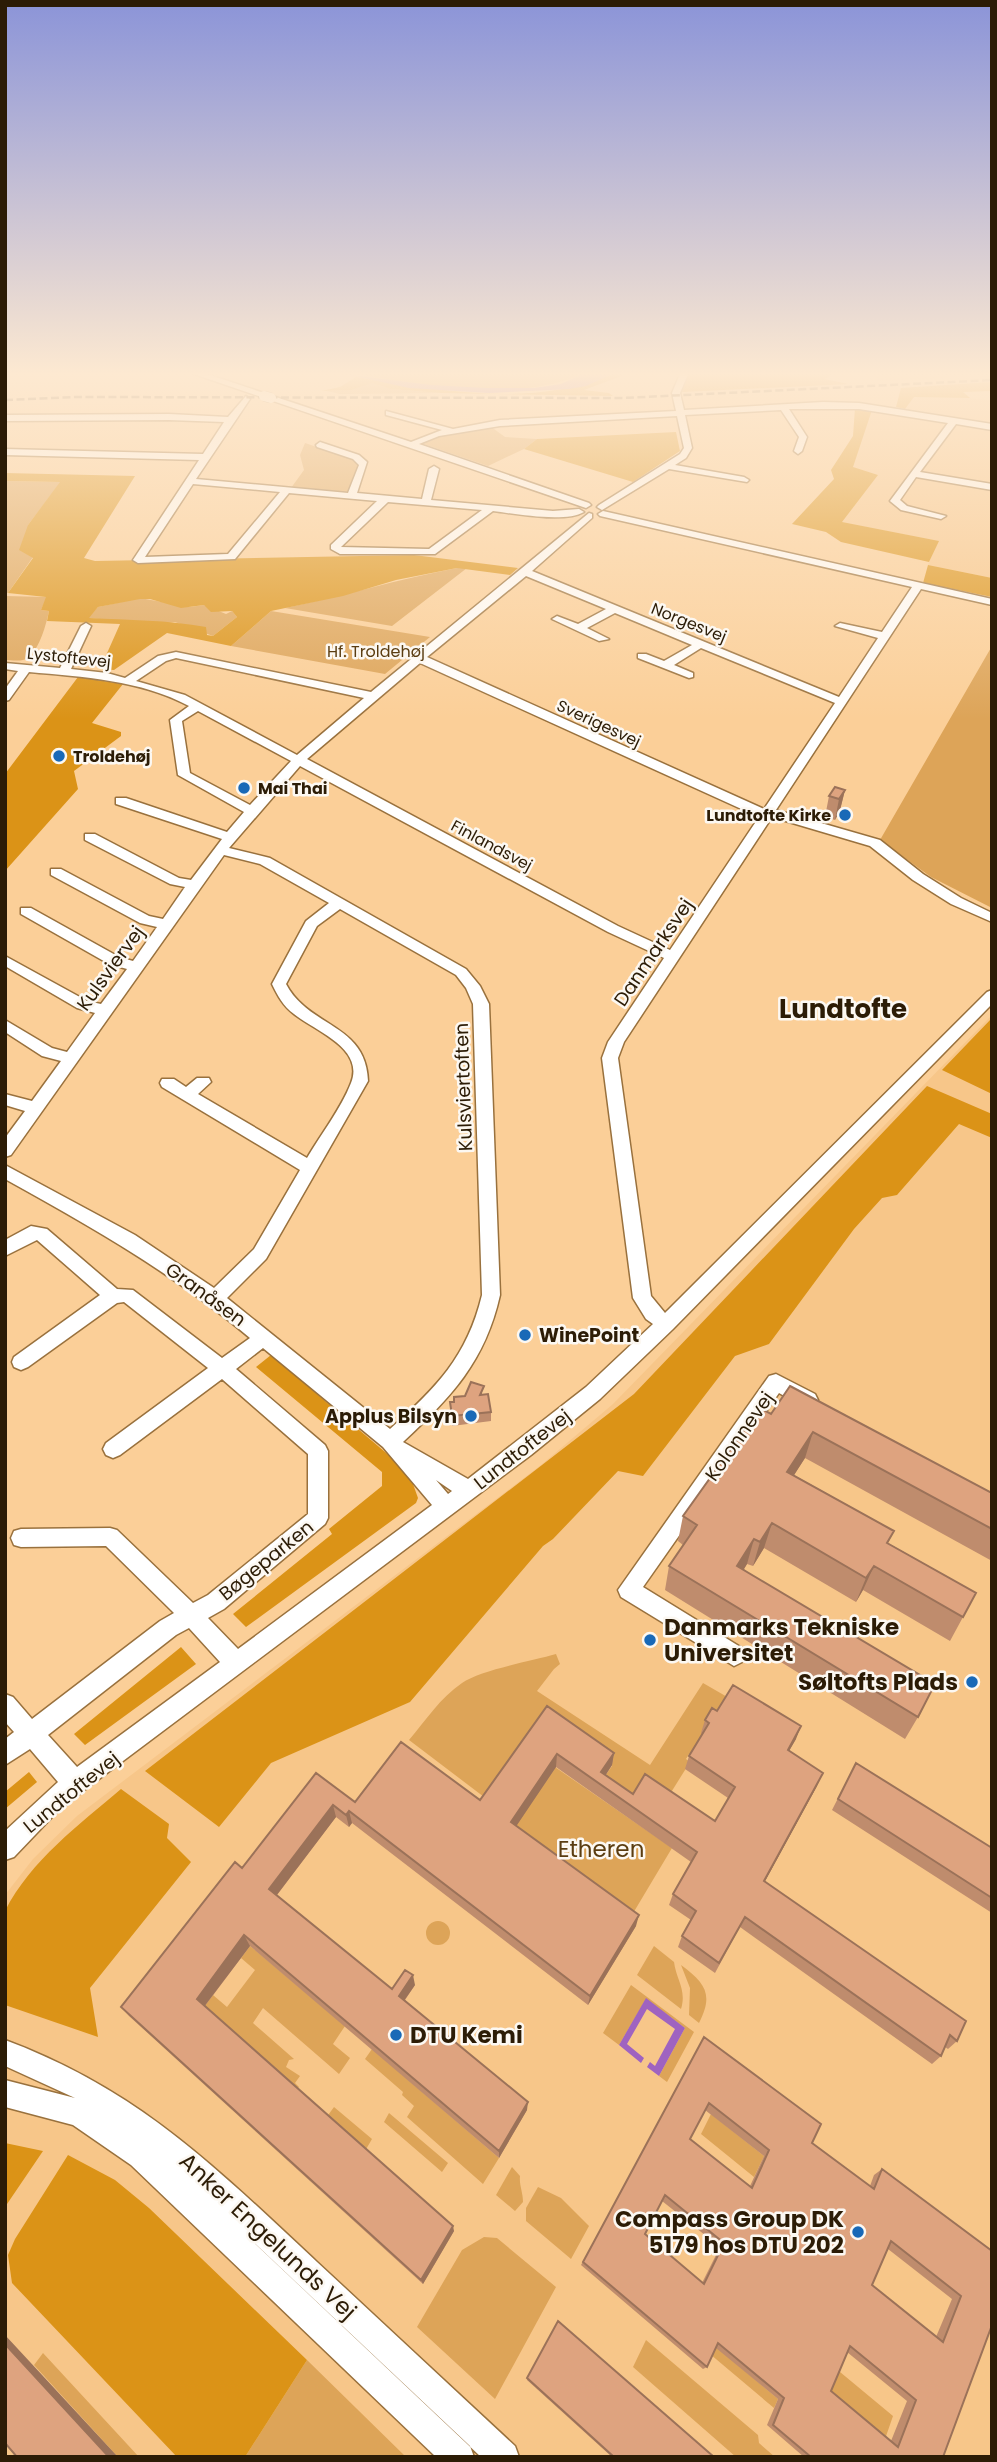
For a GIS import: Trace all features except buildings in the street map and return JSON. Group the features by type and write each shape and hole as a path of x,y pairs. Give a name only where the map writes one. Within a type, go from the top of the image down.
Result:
{"street":[{"path":"185,489 138,560 231,557 287,489 553,514 603,511 992,602"},
{"path":"352,495 354,489"},
{"path":"426,501 429,489"},
{"path":"542,489 576,500 584,511"},
{"path":"603,511 634,489"},
{"path":"904,489 895,501 898,505 941,516"},
{"path":"386,498 335,547 340,551 431,552 492,508"},
{"name":"Kulsviervej","path":"5,1150 194,885 251,811 297,761 372,696 582,525 584,511"},
{"name":"Norgesvej","path":"524,572 842,702"},
{"name":"Danmarksvej","path":"666,1324 653,1314 642,1298 610,1058 616,1042 918,586"},
{"path":"578,628 615,609"},
{"path":"557,619 603,639"},
{"path":"64,671 86,626"},
{"path":"840,626 885,636"},
{"path":"665,665 701,644"},
{"name":"Lystoftevej","path":"129,680 162,658 176,655 372,696"},
{"path":"642,656 689,675"},
{"name":"Sverigesvej","path":"419,658 767,814 875,843 946,895 992,918"},
{"name":"Lystoftevej","path":"5,666 129,680 164,690 297,761"},
{"path":"5,698 26,667"},
{"path":"198,706 176,720 184,775 251,811"},
{"name":"Finlandsvej","path":"297,761 652,949 673,957"},
{"name":"Kulsviertoften","path":"121,801 265,861 340,902 461,972 481,1004 491,1295 487,1318 478,1343 464,1367 442,1394 390,1441"},
{"path":"90,837 176,881 194,885"},
{"path":"56,872 145,920 166,924"},
{"path":"215,1298 260,1254 360,1081 362,1067 352,1045 289,1003 279,984 311,924 340,902"},
{"path":"26,911 114,961 136,967"},
{"path":"5,960 82,1005 104,1010"},
{"name":"Lundtoftevej","path":"5,1848 48,1805 75,1783 469,1490 593,1393 666,1324 992,995"},
{"path":"5,1026 47,1052 71,1058"},
{"path":"187,1094 203,1082"},
{"path":"168,1083 309,1167"},
{"path":"5,1099 35,1108"},
{"name":"Granåsen","path":"5,1171 129,1240 215,1298 390,1441 469,1490"},
{"name":"Bøgeparken","path":"5,1249 31,1233 41,1234 113,1296 127,1295 223,1369 318,1451 318,1518 216,1602 168,1628 5,1754"},
{"path":"20,1362 113,1296"},
{"path":"113,1449 265,1337"},
{"name":"Kolonnevej","path":"734,1655 629,1590 776,1382 824,1409"},
{"name":"Granåsen","path":"390,1441 446,1507"},
{"path":"21,1538 110,1537 192,1616 237,1664"},
{"path":"5,1705 75,1783"},
{"name":"Anker Engelunds Vej","path":"5,2053 63,2076 141,2122 195,2167 504,2457"},
{"name":"Anker Engelunds Vej","path":"5,2093 79,2113 141,2155 459,2457"}],"shaded area":[{"path":"55,489 127,489 84,558 95,561 414,555 518,568 510,575 457,568 271,611 231,646 167,633 114,670 100,669 120,624 47,621 49,611 41,610 46,597 8,593 33,558 19,550 28,525","holes":["140,599 150,599 181,608 204,605 211,612 232,611 237,617 213,636 207,635 206,627 89,618 98,607"]},
{"path":"825,489 867,489 842,522 939,541 929,562 841,542 826,532 792,524"},
{"path":"867,489 992,489 992,578 928,565 938,541 841,522"},
{"path":"928,565 992,578 992,597 923,583"},
{"path":"78,677 123,684 92,723 121,732 121,736 74,771 78,789 5,871 5,774"},
{"name":"Danmarks Tekniske Universitet","path":"992,1015 992,2457 5,2457 5,1895 33,1859 77,1816 541,1465 613,1404"},
{"path":"992,1018 992,1094 942,1070"},
{"path":"927,1086 992,1114 992,1138 959,1124 897,1195 882,1198 854,1229 769,1344 735,1356 643,1476 618,1471 553,1539 543,1546 410,1702 271,1763 219,1827 145,1771 634,1394"},
{"path":"271,1355 398,1463 413,1484 418,1498 416,1503 246,1627 233,1614 332,1534 329,1529 382,1486 382,1472 256,1367"},
{"path":"181,1647 196,1664 85,1745 74,1734"},
{"path":"29,1772 37,1782 5,1809 5,1792"},
{"path":"121,1789 169,1824 167,1838 191,1862 90,1988 98,2037 5,2005 5,1911 28,1875 42,1859"},
{"path":"646,1998 685,2028 659,2076 647,2067 650,2062 655,2066 675,2029 647,2009 627,2044 644,2058 641,2063 619,2045"},
{"path":"5,2143 43,2151 5,2207"},
{"path":"68,2155 115,2180 149,2208 307,2360 245,2457 177,2457 12,2283 8,2255 15,2239"}],"green space":[{"path":"5,489 56,489 28,525 33,557 8,593 5,592"},
{"path":"304,489 350,489 349,492"},
{"path":"467,568 392,626 285,608 414,577"},
{"path":"5,596 47,597 41,610 49,611 44,629 36,648 26,659 5,660"},
{"path":"140,598 190,607 204,605 226,614 232,611 237,617 213,636 175,622 161,624 88,618 98,607"},
{"name":"Hf. Troldehøj","path":"271,611 430,637 385,674 231,646"},
{"path":"992,646 992,908 931,877 880,840"},
{"path":"556,1654 560,1664 537,1691 650,1765 703,1683 729,1698 693,1756 689,1754 686,1759 690,1762 665,1802 630,1806 599,1785 612,1766 546,1720 488,1800 409,1740 440,1702 470,1678"},
{"name":"Etheren","path":"552,1765 672,1848 629,1920 506,1831"},
{"path":"438,1921 449,1928 450,1933 443,1944 438,1945 427,1938 426,1933 433,1922"},
{"path":"250,1946 345,2026 333,2044 350,2058 339,2074 263,2008 253,2023 294,2059 289,2060 286,2067 300,2076 295,2083 299,2087 296,2090 203,2008 213,1995 227,2007 255,1970 241,1958"},
{"path":"654,1946 674,1962 682,1990 681,2009 637,1975"},
{"path":"681,1965 705,1990 706,2004 699,2023 689,2015 690,1988"},
{"path":"631,1985 694,2032 667,2082 659,2076 685,2028 646,1999 619,2045 603,2033"},
{"path":"372,2049 499,2158 483,2184 407,2117 414,2106 402,2095 403,2092 365,2059"},
{"path":"334,2107 372,2139 365,2151 326,2118"},
{"path":"389,2113 448,2163 442,2172 384,2122"},
{"path":"711,2114 764,2156 754,2177 701,2134"},
{"path":"512,2167 520,2176 523,2198 515,2211 496,2195"},
{"path":"538,2187 561,2198 589,2226 571,2259 526,2221 526,2208"},
{"path":"484,2237 497,2238 556,2287 495,2399 417,2327 462,2250"},
{"path":"646,2340 758,2435 759,2443 775,2457 736,2457 633,2367"},
{"path":"714,2345 778,2399 774,2408 710,2354"},
{"path":"43,2353 139,2457 118,2457 34,2365"},
{"path":"307,2360 406,2457 245,2457"},
{"path":"834,2367 893,2416 884,2442 823,2392"}],"place":[{"name":"Troldehøj","path":"59,756"},
{"name":"Mai Thai","path":"244,788"},
{"name":"Lundtofte Kirke","path":"845,815"},
{"name":"WinePoint","path":"525,1335"},
{"name":"Applus Bilsyn","path":"471,1416"},
{"name":"Danmarks Tekniske Universitet","path":"650,1640"},
{"name":"Søltofts Plads","path":"972,1682"},
{"name":"DTU Kemi","path":"396,2035"},
{"name":"Compass Group DK 5179 hos DTU 202","path":"858,2232"}],"district":[{"name":"Lundtofte","path":"843,1009"}]}
